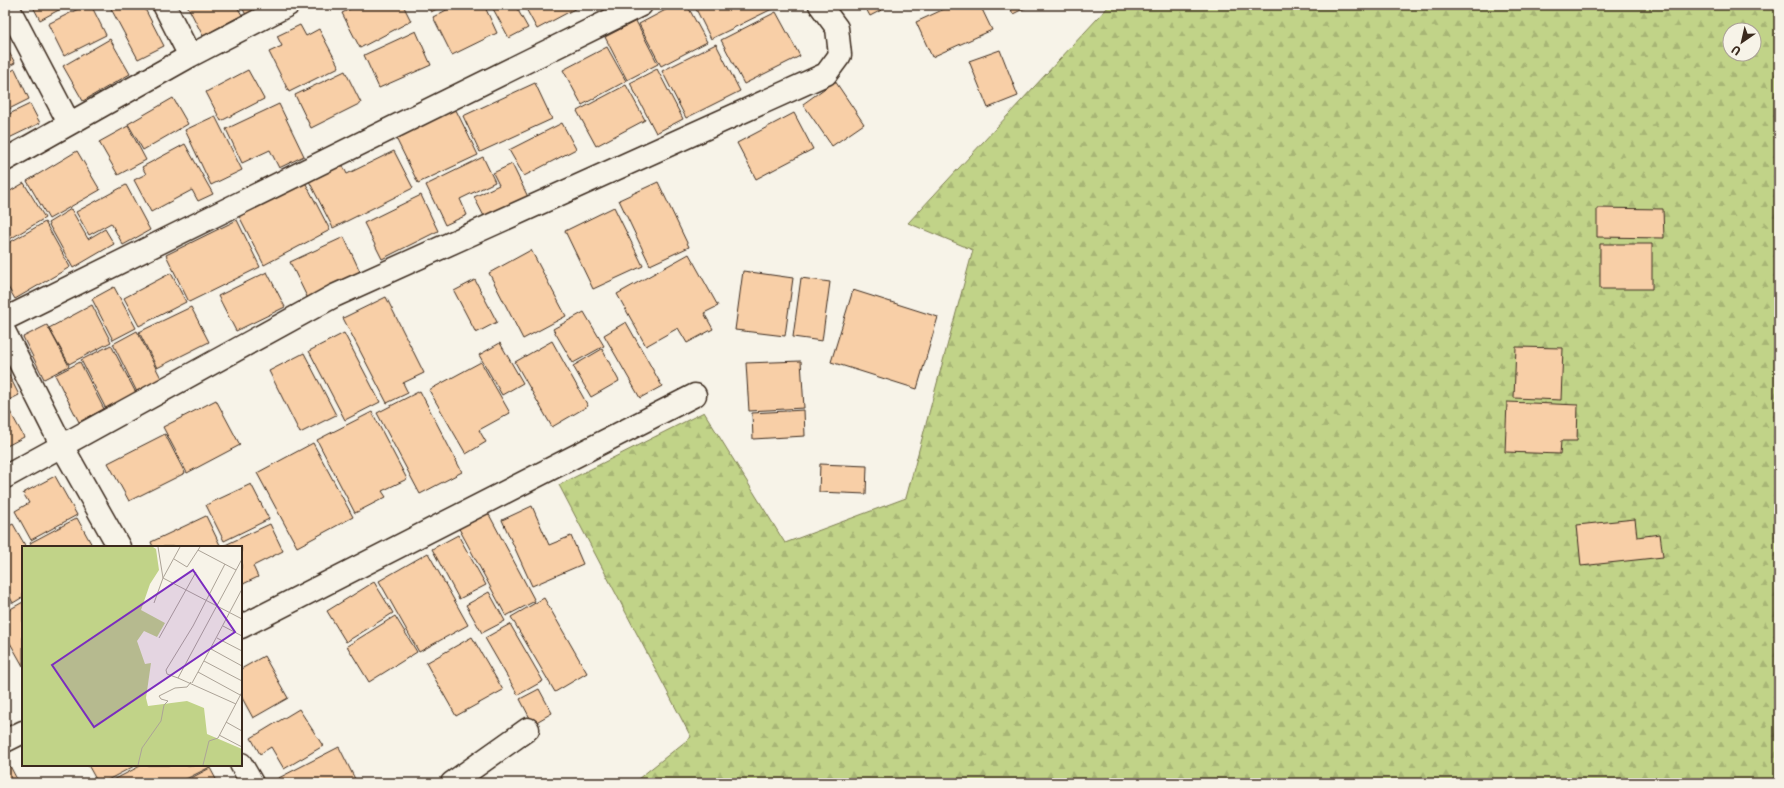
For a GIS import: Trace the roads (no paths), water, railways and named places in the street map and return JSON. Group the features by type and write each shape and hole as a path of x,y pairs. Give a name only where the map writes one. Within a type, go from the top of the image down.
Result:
{"street":[{"path":"7,5 69,123"},
{"path":"164,5 190,56"},
{"path":"5,160 190,56 288,5"},
{"path":"5,319 641,5"},
{"path":"5,477 334,296 826,74 840,55 837,28 820,5"},
{"path":"5,333 62,446 119,546"},
{"path":"242,626 695,395"},
{"path":"452,783 528,729"},
{"path":"5,741 22,732"},
{"path":"242,766 252,783"}]}
